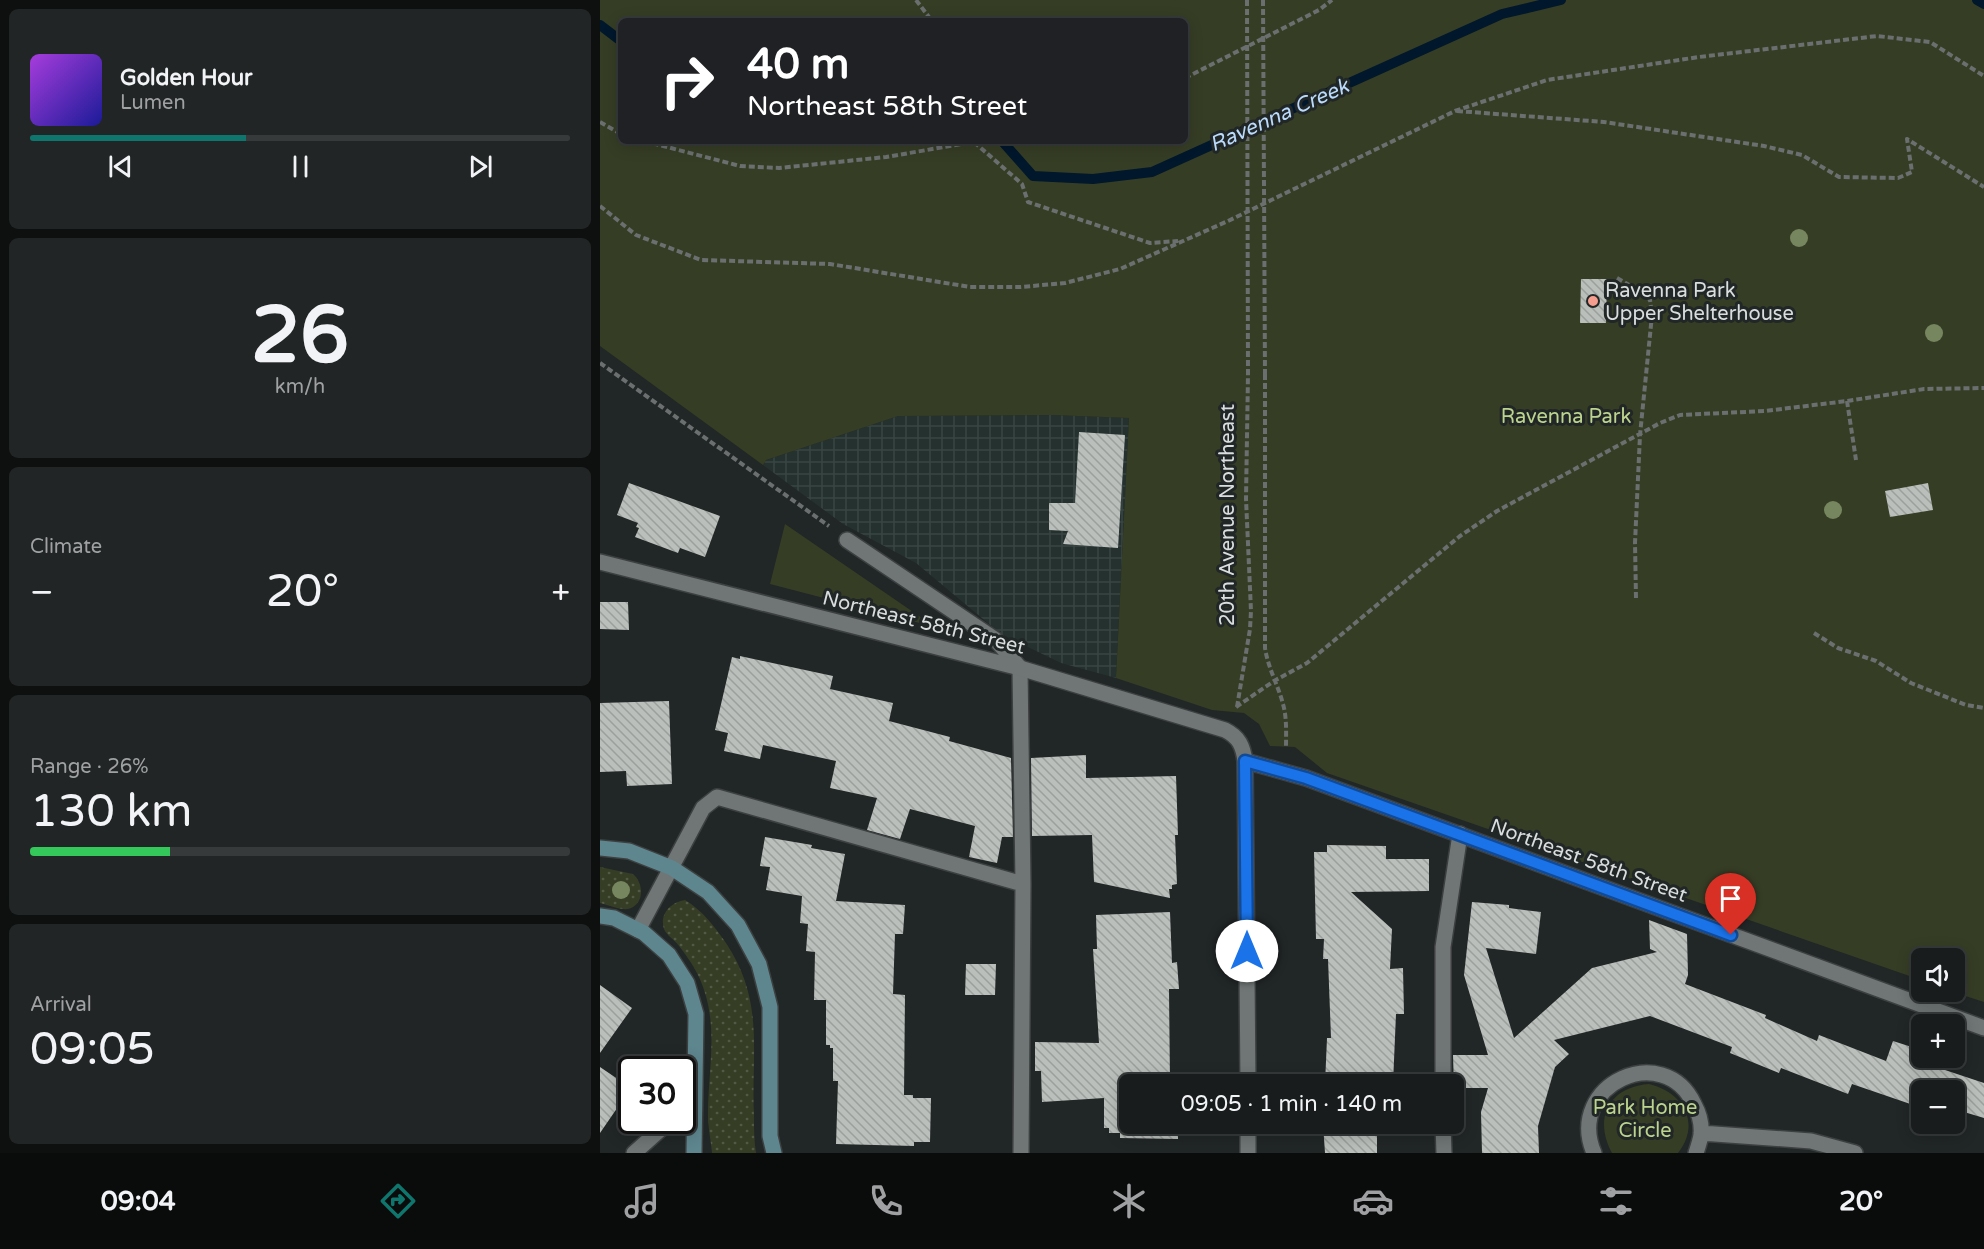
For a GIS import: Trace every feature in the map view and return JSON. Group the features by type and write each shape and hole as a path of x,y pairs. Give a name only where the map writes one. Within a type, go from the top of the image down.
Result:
{"main road":[{"path":"600,849 629,851 672,868 708,892 738,925 759,964 770,1007 770,1136 774,1153"},
{"path":"600,916 614,918 644,933 669,955 687,983 696,1014 692,1056"},
{"path":"692,1134 694,1153"}],"street":[{"path":"848,540 996,640 1020,668 1023,884 1021,1153"},
{"name":"Northeast 58th Street","path":"600,561 1020,668 1233,734"},
{"path":"1233,734 1243,750 1245,761 1248,1074"},
{"name":"Northeast 58th Street","path":"1245,761 1306,778 1984,1028"},
{"path":"638,930 703,808 717,797 1023,884"},
{"path":"1443,1074 1443,947 1460,834"},
{"path":"1594,1153 1589,1141 1588,1122 1594,1103 1606,1088 1622,1077 1641,1072 1660,1075 1677,1083 1691,1097 1699,1114 1701,1133 1696,1153"},
{"path":"1701,1133 1811,1141 1855,1153"},
{"path":"634,1153 655,1134"},
{"path":"1248,1134 1248,1153"},
{"path":"1443,1134 1444,1153"}],"path":[{"path":"916,0 930,18"},
{"name":"20th Avenue Northeast","path":"1233,734 1251,611 1246,499 1247,0"},
{"path":"1263,0 1264,628 1267,662 1280,692 1286,717 1286,748"},
{"path":"1188,76 1319,10 1332,0"},
{"path":"600,206 636,235 701,260 830,264 970,287 1021,287 1065,283 1120,269 1239,216 1455,111 1547,80 1699,57 1877,36 1930,42 1984,76"},
{"path":"1455,111 1604,122 1764,146 1802,155 1839,177 1898,178 1912,172 1907,139 1984,187"},
{"path":"600,122 618,132"},
{"path":"656,144 740,166 779,168 886,157 962,144"},
{"path":"976,144 1022,184 1028,202 1150,243 1183,240"},
{"path":"1617,278 1637,288 1650,300 1652,315 1641,435 1635,543 1636,598"},
{"path":"600,363 848,540"},
{"path":"1236,707 1274,681 1307,663 1452,543 1497,511 1660,423 1680,415 1765,411 1847,401 1924,388 1984,388"},
{"path":"1847,401 1856,460"},
{"path":"1814,633 1838,648 1876,662 1911,683 1966,705 1984,708"}],"shaded area":[{"path":"1053,415 1129,418 1116,678 1061,663 1001,634 916,563 843,524 763,465 766,460 898,416"}],"green space":[{"name":"Ravenna Park","path":"600,0 1984,0 1984,1002 1965,996 1965,948 1911,948 1911,977 1327,773 1295,747 1270,746 1259,724 1244,713 1212,710 1116,678 1129,418 1053,415 898,416 766,460 763,465 600,346"},
{"path":"785,524 935,627 770,584"},
{"path":"600,867 633,874 637,878 641,893 634,907 625,909 600,903"},
{"path":"685,900 703,914 722,937 738,965 746,986 754,1027 756,1153 712,1153 708,1121 711,1040 709,1009 703,986 691,962 665,931 663,924 667,910 675,903"},
{"name":"Park Home Circle","path":"1649,1084 1671,1094 1685,1110 1688,1130 1685,1141 1678,1153 1612,1153 1604,1128 1608,1106 1624,1091 1635,1086"}],"building":[{"name":"Ravenna Park Upper Shelterhouse","path":"1581,279 1607,279 1606,323 1580,323"},
{"path":"1079,432 1125,435 1118,548 1063,544 1068,531 1049,530 1049,503 1075,503"},
{"path":"629,483 720,516 705,557 680,548 678,553 635,537 639,528 636,527 638,523 617,515"},
{"path":"1928,483 1933,510 1890,517 1885,491"},
{"path":"600,602 628,602 629,630 600,629"},
{"path":"740,656 833,676 830,689 893,703 889,721 950,737 949,741 1011,758 1013,837 1002,837 997,863 969,857 975,826 910,809 900,839 867,830 877,798 830,788 836,761 763,745 760,759 724,751 728,733 715,730 732,657 740,659"},
{"path":"669,701 672,784 627,786 626,771 600,772 600,703"},
{"path":"1086,755 1086,778 1176,776 1177,884 1172,885 1172,889 1169,889 1170,898 1094,882 1092,835 1032,836 1031,758"},
{"path":"765,837 812,845 811,848 845,854 836,901 905,905 903,934 895,934 893,994 905,995 904,1095 913,1095 913,1098 931,1098 930,1142 914,1142 914,1146 836,1144 838,1081 833,1081 833,1048 826,1045 826,1000 814,1000 815,952 806,951 808,924 800,923 802,896 766,890 770,867 760,866"},
{"path":"1327,845 1386,846 1386,859 1429,859 1429,891 1351,892 1392,929 1390,969 1403,968 1404,1014 1396,1014 1393,1074 1325,1074 1327,1038 1331,1038 1328,959 1323,959 1324,939 1316,939 1314,852 1327,852"},
{"path":"1472,902 1509,905 1509,908 1541,912 1536,954 1486,948 1514,1038 1592,968 1657,952 1650,949 1649,920 1687,934 1688,975 1685,984 1766,1015 1765,1018 1817,1041 1819,1035 1886,1061 1893,1041 1911,1047 1911,1068 1939,1068 1984,1083 1984,1118 1965,1112 1965,1080 1911,1080 1911,1104 1852,1084 1848,1094 1781,1068 1779,1073 1730,1053 1732,1047 1650,1016 1554,1040 1569,1054 1555,1067 1538,1126 1539,1153 1482,1153 1481,1112 1488,1088 1464,1088 1464,1074 1454,1074 1453,1055 1488,1055 1464,975"},
{"path":"1170,912 1172,963 1177,962 1179,989 1169,989 1170,1074 1119,1074 1119,1133 1109,1133 1109,1128 1104,1128 1104,1098 1042,1102 1041,1071 1035,1071 1035,1042 1099,1043 1093,949 1097,949 1096,915"},
{"path":"966,964 996,964 995,995 965,995"},
{"path":"600,985 632,1008 600,1053"},
{"path":"600,1067 618,1079 618,1107 600,1133"},
{"path":"1120,1134 1178,1134 1178,1139 1120,1138"},
{"path":"1324,1134 1377,1134 1377,1153 1325,1153"}],"waterway":[{"name":"Ravenna Creek","path":"1005,144 1033,176 1093,179 1152,172 1502,14 1561,0"},
{"name":"Ravenna Creek","path":"1977,0 1984,4"},
{"name":"Ravenna Creek","path":"600,25 618,39"}],"place":[{"name":"Ravenna Park Upper Shelterhouse","path":"1593,301"}],"route":[{"path":"1247,951 1245,761 1306,778 1731,935"}]}
